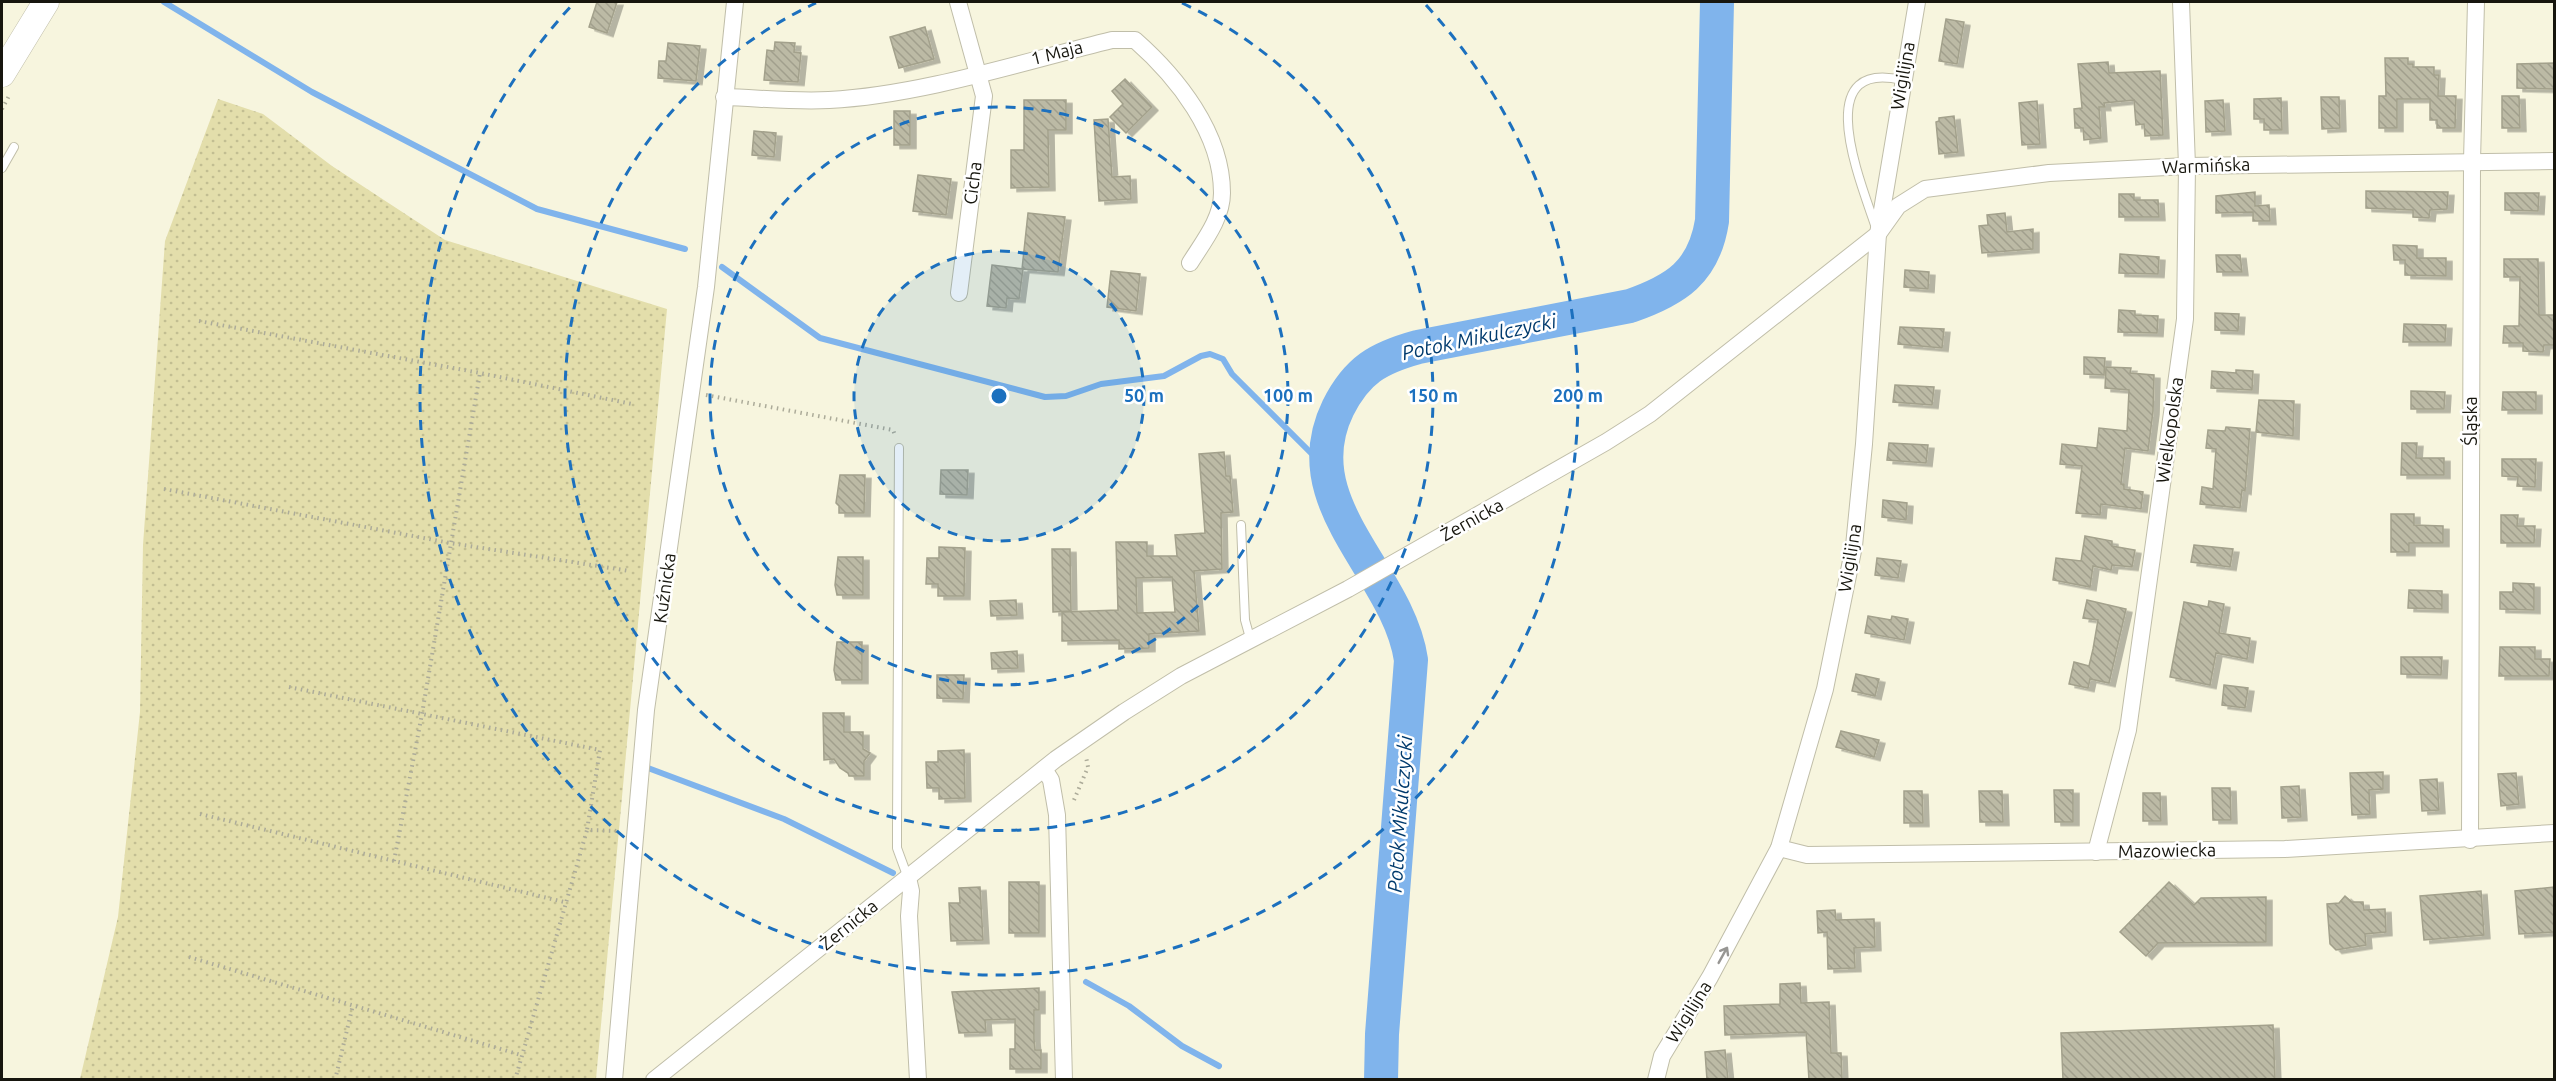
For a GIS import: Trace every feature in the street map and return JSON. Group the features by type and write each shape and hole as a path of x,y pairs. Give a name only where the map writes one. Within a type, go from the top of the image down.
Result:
{"main road":[{"path":"2,74 46,2"}],"street":[{"name":"Kuźnicka","path":"614,1080 646,710 692,392 711,237 735,2"},
{"name":"Cicha","path":"958,2 984,96 959,293"},
{"name":"Wigilijna","path":"1656,1080 1662,1056 1710,978 1779,848 1825,689 1854,546 1864,444 1878,234 1902,80 1917,2"},
{"name":"Wielkopolska","path":"2096,852 2128,730 2183,331 2187,165 2181,2"},
{"name":"Śląska","path":"2470,840 2472,161 2476,2"},
{"name":"1 Maja","path":"724,97 829,100 879,94 977,75 1112,40 1135,40 1163,65 1201,120 1216,156 1222,194 1220,204 1214,225 1190,263"},
{"name":"Warmińska","path":"1878,234 1898,206 1925,189 2049,173 2187,165 2554,161"},
{"name":"Żernicka","path":"654,1080 1044,769 1124,712 1250,638 1348,589 1546,478 1650,414 1878,234"},
{"path":"1044,769 1051,780 1056,815 1064,1080"},
{"name":"Mazowiecka","path":"1779,848 1807,855 2285,849 2470,840 2554,833"},
{"path":"908,878 911,891 909,916 918,1080"}],"lane":[{"path":"1878,234 1850,146 1848,115 1851,92 1864,79 1884,75 1902,80"},
{"path":"2,168 14,147"},
{"path":"899,448 897,848 908,878"},
{"path":"1241,525 1245,620 1250,638"}],"path":[{"path":"199,321 480,372 632,404"},
{"path":"394,861 422,714 480,372"},
{"path":"692,392 894,429 899,448"},
{"path":"164,489 450,543 630,571"},
{"path":"289,687 600,750 587,830 564,902 514,1080"},
{"path":"200,814 564,902"},
{"path":"587,830 635,831"},
{"path":"189,957 521,1055"},
{"path":"335,1080 353,1005"}],"shaded area":[{"path":"218,99 263,114 332,166 445,240 667,309 596,1079 80,1079 118,917 140,712 143,545 165,241"}],"building":[{"path":"597,2 617,2 607,33 589,27"},
{"path":"1946,19 1964,22 1957,64 1939,61"},
{"path":"925,27 934,59 899,68 890,37"},
{"path":"775,42 795,43 794,52 801,53 798,82 764,80 767,50 774,51"},
{"path":"668,43 700,46 696,81 658,78 659,61 666,61"},
{"path":"2385,58 2408,58 2408,64 2413,64 2413,67 2434,67 2434,75 2439,75 2438,96 2456,96 2455,128 2437,128 2437,120 2430,120 2430,99 2397,99 2397,128 2379,128 2379,96 2386,96"},
{"path":"2108,62 2109,73 2160,71 2163,135 2145,136 2144,124 2136,125 2134,100 2104,103 2105,107 2099,107 2101,138 2084,140 2083,128 2075,128 2074,109 2082,108 2078,64"},
{"path":"2554,63 2554,89 2517,88 2517,64"},
{"path":"1125,79 1152,107 1126,133 1110,117 1123,104 1112,91"},
{"path":"2502,96 2519,96 2520,128 2502,128"},
{"path":"2321,97 2339,97 2340,128 2322,129"},
{"path":"2281,98 2282,130 2264,130 2264,119 2254,119 2254,99"},
{"path":"1024,100 1066,100 1066,130 1048,130 1049,187 1011,188 1011,150 1024,150"},
{"path":"2223,100 2225,131 2206,132 2205,101"},
{"path":"2037,101 2040,144 2022,145 2019,103"},
{"path":"894,111 910,111 910,145 894,145"},
{"path":"1954,116 1958,152 1939,154 1936,122 1939,118"},
{"path":"1108,119 1112,177 1130,176 1131,199 1099,201 1094,120"},
{"path":"754,131 776,133 774,157 752,155"},
{"path":"918,175 951,179 946,215 913,211"},
{"path":"2366,191 2448,192 2447,209 2430,210 2429,218 2413,217 2413,210 2366,208"},
{"path":"2255,192 2255,206 2269,205 2270,221 2253,221 2253,212 2216,213 2216,196"},
{"path":"2505,193 2539,193 2538,211 2505,210"},
{"path":"2119,194 2134,194 2134,200 2158,200 2159,217 2119,217"},
{"path":"1028,213 1065,217 1058,272 1022,269"},
{"path":"2005,213 2007,232 2033,229 2033,249 1982,253 1979,226 1988,225 1987,215"},
{"path":"2393,245 2417,246 2417,258 2446,258 2446,276 2405,275 2405,260 2394,260"},
{"path":"2120,254 2159,257 2158,274 2119,273"},
{"path":"2216,255 2240,255 2242,272 2217,272"},
{"path":"2504,259 2538,259 2539,315 2554,315 2554,345 2544,345 2543,352 2523,351 2523,343 2503,343 2504,326 2519,326 2520,277 2504,277"},
{"path":"992,265 1023,269 1019,299 1007,298 1006,308 987,306"},
{"path":"1905,270 1929,272 1928,289 1904,287"},
{"path":"1111,271 1140,274 1136,311 1107,307"},
{"path":"2119,310 2135,311 2135,315 2158,316 2157,333 2118,332"},
{"path":"2215,313 2239,314 2238,331 2215,330"},
{"path":"2404,324 2446,325 2445,342 2403,342"},
{"path":"1900,327 1944,329 1942,348 1898,344"},
{"path":"2084,357 2105,358 2104,375 2084,374"},
{"path":"2106,367 2131,368 2130,373 2154,375 2153,411 2148,451 2125,448 2121,484 2124,484 2124,489 2143,492 2141,509 2101,504 2100,515 2076,513 2082,466 2060,464 2062,444 2097,448 2099,428 2127,431 2129,390 2105,388"},
{"path":"2236,370 2253,371 2252,390 2211,388 2212,371 2236,373"},
{"path":"1895,385 1934,387 1932,405 1893,402"},
{"path":"2411,391 2445,392 2444,409 2411,409"},
{"path":"2503,392 2536,392 2536,410 2502,410"},
{"path":"2259,400 2294,401 2293,436 2256,432"},
{"path":"2226,427 2250,429 2245,491 2242,490 2240,508 2200,504 2202,487 2213,489 2216,449 2206,448 2208,430 2225,431"},
{"path":"1889,443 1928,445 1926,463 1887,460"},
{"path":"2402,443 2417,443 2416,458 2444,458 2444,475 2401,475"},
{"path":"1224,452 1226,476 1230,476 1233,512 1221,513 1222,569 1194,571 1199,631 1149,634 1149,648 1119,649 1119,640 1062,641 1062,612 1118,610 1116,542 1147,542 1147,556 1177,556 1175,535 1205,533 1199,454","holes":["1172,577 1175,612 1137,613 1136,578"]},
{"path":"2502,459 2536,459 2535,487 2517,486 2518,477 2502,476"},
{"path":"941,470 968,470 967,495 940,494"},
{"path":"840,475 865,475 864,513 839,513 839,506 836,503"},
{"path":"1883,500 1907,503 1906,520 1882,517"},
{"path":"2391,514 2414,514 2414,525 2443,526 2443,543 2409,543 2409,552 2391,552"},
{"path":"2501,515 2518,515 2517,526 2535,526 2534,543 2501,543"},
{"path":"2085,536 2112,541 2112,546 2135,550 2132,567 2112,565 2111,570 2093,566 2090,587 2053,580 2056,558 2081,561"},
{"path":"2194,545 2233,549 2230,567 2191,562"},
{"path":"939,547 965,548 964,596 938,596 938,584 926,584 927,558 939,558"},
{"path":"1052,549 1070,549 1071,611 1053,612"},
{"path":"838,557 863,557 863,595 837,595 835,585"},
{"path":"1877,558 1901,561 1898,578 1875,575"},
{"path":"2513,583 2534,584 2534,610 2500,609 2500,592 2513,592"},
{"path":"2409,590 2442,591 2442,609 2408,608"},
{"path":"1016,600 1017,615 991,616 990,601"},
{"path":"2087,600 2126,609 2109,683 2090,679 2088,688 2069,684 2074,662 2089,666 2093,649 2098,620 2083,618"},
{"path":"2209,601 2224,604 2219,633 2250,638 2247,659 2216,653 2210,685 2170,677 2184,602 2208,607"},
{"path":"1868,616 1891,620 1892,616 1908,619 1904,640 1865,633"},
{"path":"837,642 862,642 862,680 836,680 834,670"},
{"path":"2500,647 2535,647 2535,659 2550,659 2549,676 2499,676"},
{"path":"1017,651 1018,668 992,669 991,653"},
{"path":"2401,657 2442,657 2441,675 2401,674"},
{"path":"1856,674 1879,679 1875,696 1852,691"},
{"path":"937,675 964,675 963,699 937,698"},
{"path":"2224,685 2248,688 2245,708 2222,705"},
{"path":"823,713 844,713 844,732 863,732 863,749 870,753 864,761 864,776 849,776 834,759 824,760"},
{"path":"1841,731 1879,740 1874,757 1836,747"},
{"path":"964,750 965,798 939,799 939,788 927,788 926,762 938,762 938,751"},
{"path":"2383,772 2383,789 2369,790 2370,814 2352,815 2350,773"},
{"path":"2516,773 2519,804 2501,806 2498,774"},
{"path":"2437,779 2439,810 2422,811 2420,780"},
{"path":"2299,786 2301,817 2282,818 2281,787"},
{"path":"2212,788 2230,788 2231,820 2213,820"},
{"path":"2054,790 2073,790 2073,822 2055,822"},
{"path":"1904,791 1922,791 1923,823 1904,823"},
{"path":"1979,791 2002,791 2003,822 1980,822"},
{"path":"2143,793 2160,793 2161,821 2143,821"},
{"path":"1009,882 1039,882 1039,933 1009,933"},
{"path":"2169,882 2194,905 2201,898 2266,897 2266,942 2158,943 2146,956 2120,932"},
{"path":"980,887 983,940 951,941 949,903 960,903 959,888"},
{"path":"2554,887 2554,932 2519,934 2515,891"},
{"path":"2481,891 2484,935 2424,940 2420,896"},
{"path":"2345,896 2352,902 2363,902 2364,910 2385,909 2386,932 2365,934 2366,945 2336,950 2330,944 2327,904 2339,903"},
{"path":"1835,910 1836,920 1874,919 1875,947 1854,948 1855,968 1828,969 1827,932 1818,933 1817,911"},
{"path":"1800,983 1801,1003 1829,1002 1831,1053 1841,1053 1842,1080 1809,1080 1806,1032 1725,1035 1724,1006 1780,1004 1780,984"},
{"path":"1039,988 1039,1010 1034,1010 1034,1039 1035,1050 1041,1050 1041,1069 1010,1069 1010,1049 1015,1049 1015,1019 985,1020 986,1032 959,1033 952,992"},
{"path":"2273,1025 2275,1080 2063,1080 2061,1033"},
{"path":"1725,1050 1728,1080 1707,1080 1705,1052"}],"waterway":[{"path":"164,2 312,92 537,209 685,249"},
{"name":"Potok Mikulczycki","path":"1381,1080 1382,1034 1411,660 1402,628 1388,597 1352,537 1337,506 1328,475 1327,443 1338,408 1345,395 1361,375 1380,361 1418,347 1630,306 1674,286 1695,266 1708,239 1712,221 1717,2"},
{"path":"722,267 820,338 1045,397 1066,396 1101,384 1164,376 1201,356 1210,354 1223,359 1232,374 1326,468"},
{"path":"648,768 784,819 893,873"},
{"path":"1086,982 1129,1006 1182,1046 1219,1066"}]}
